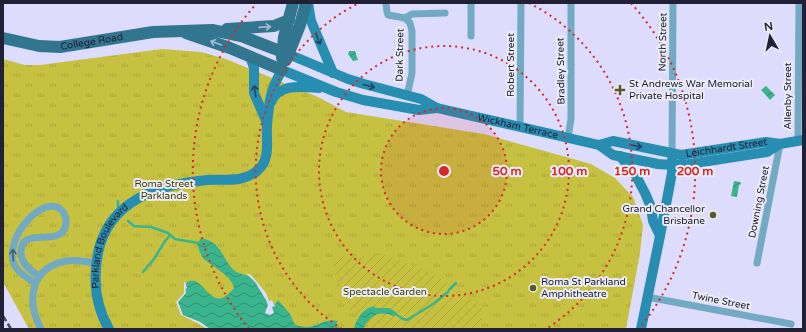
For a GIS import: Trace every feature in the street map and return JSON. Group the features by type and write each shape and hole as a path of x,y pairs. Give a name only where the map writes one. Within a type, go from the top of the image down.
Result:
{"main road":[{"path":"282,70 288,20 293,3"},
{"path":"285,53 300,26 307,3"},
{"path":"307,3 311,21 333,73"},
{"path":"212,30 274,26 288,20"},
{"name":"College Road","path":"3,38 39,46 60,47 153,32 212,30 241,36 285,53"},
{"name":"College Road","path":"181,31 250,56 282,70"},
{"name":"Wickham Terrace","path":"285,53 364,84 421,99 437,108 599,145 613,155 658,164 672,165"},
{"name":"Parkland Boulevard","path":"250,56 254,68 254,93 267,125"},
{"name":"Wickham Terrace","path":"282,70 326,88 363,100 419,110 437,108"},
{"name":"Parkland Boulevard","path":"109,329 97,298 95,279 96,264 102,240 112,221 118,213 135,199 154,191 183,183 245,178 259,170 264,163 266,156 267,125 271,94 282,70"},
{"path":"270,106 275,96 284,89 299,87 326,88"},
{"name":"Leichhardt Street","path":"672,154 686,155 766,142 780,144 801,141"},
{"name":"Wickham Terrace","path":"599,145 613,142 672,154"},
{"name":"Leichhardt Street","path":"672,165 689,164 767,152 780,144"},
{"path":"641,329 660,236 672,165 672,154"},
{"path":"620,156 635,174 645,193 651,207 653,221 660,236"}],"street":[{"name":"Dark Street","path":"386,3 388,15 405,18 410,23 412,31 412,73 407,96"},
{"path":"471,3 471,36"},
{"name":"Robert Street","path":"520,127 521,3"},
{"name":"Bradley Street","path":"568,138 571,119 571,3"},
{"name":"North Street","path":"672,154 673,3"},
{"name":"Allenby Street","path":"799,3 801,141"},
{"name":"Dark Street","path":"405,18 412,14 445,13"},
{"name":"Downing Street","path":"757,263 780,144"},
{"path":"55,207 62,211 66,217 66,225 63,232 56,236 33,237 26,241 21,248 23,262 37,280 22,274 15,266 12,256 15,239 21,227 29,218 43,209 55,207"},
{"path":"40,329 34,313 33,303 37,280 46,270 56,264 66,261 82,261 96,264"},
{"name":"Twine Street","path":"647,297 791,324"}],"green space":[{"name":"Roma Street Parklands","path":"162,49 201,52 226,59 318,97 346,112 484,134 591,164 615,178 633,197 643,225 640,253 626,329 29,329 3,282 3,59 25,65 40,65"},
{"name":"Spectacle Garden","path":"387,255 430,272 482,306 481,329 373,329 351,310 335,277 333,257"}],"water":[{"path":"349,51 355,51 358,60 353,61 348,54"},
{"path":"766,86 775,95 770,100 761,90"},
{"path":"734,181 740,182 741,184 739,185 737,197 731,196"},
{"path":"201,238 214,243 230,266 238,273 252,279 269,301 272,300 275,305 278,300 290,314 295,325 309,327 332,320 338,321 335,326 339,327 338,329 210,329 200,322 183,315 178,302 186,293 186,283 196,281 214,297 219,298 224,297 234,288 230,280 208,262 201,254 197,244"},
{"path":"374,306 375,308 389,308 396,312 394,316 389,314 376,315 369,320 363,329 352,329 363,311"}],"pier":[{"path":"246,273 251,275 266,293 269,301 272,300 275,306 272,307 274,313 270,315 265,313 268,305 266,300 255,282"},
{"path":"184,282 187,288 185,289 186,293 178,302 183,315 200,322 210,329 207,329 181,315 176,302 184,293"}],"waterway":[{"path":"118,201 118,207"},
{"path":"128,221 134,226 151,227 168,233 175,239 198,243"},
{"path":"143,272 154,259 170,235"},
{"path":"449,290 456,283"},
{"path":"394,313 407,320 433,304 448,292"}],"railway":[{"path":"3,316 11,329"}],"place":[{"name":"St Andrews War Memorial Private Hospital","path":"620,90"},
{"name":"Grand Chancellor Brisbane","path":"713,215"},
{"name":"Roma St Parkland Amphitheatre","path":"533,288"}]}
